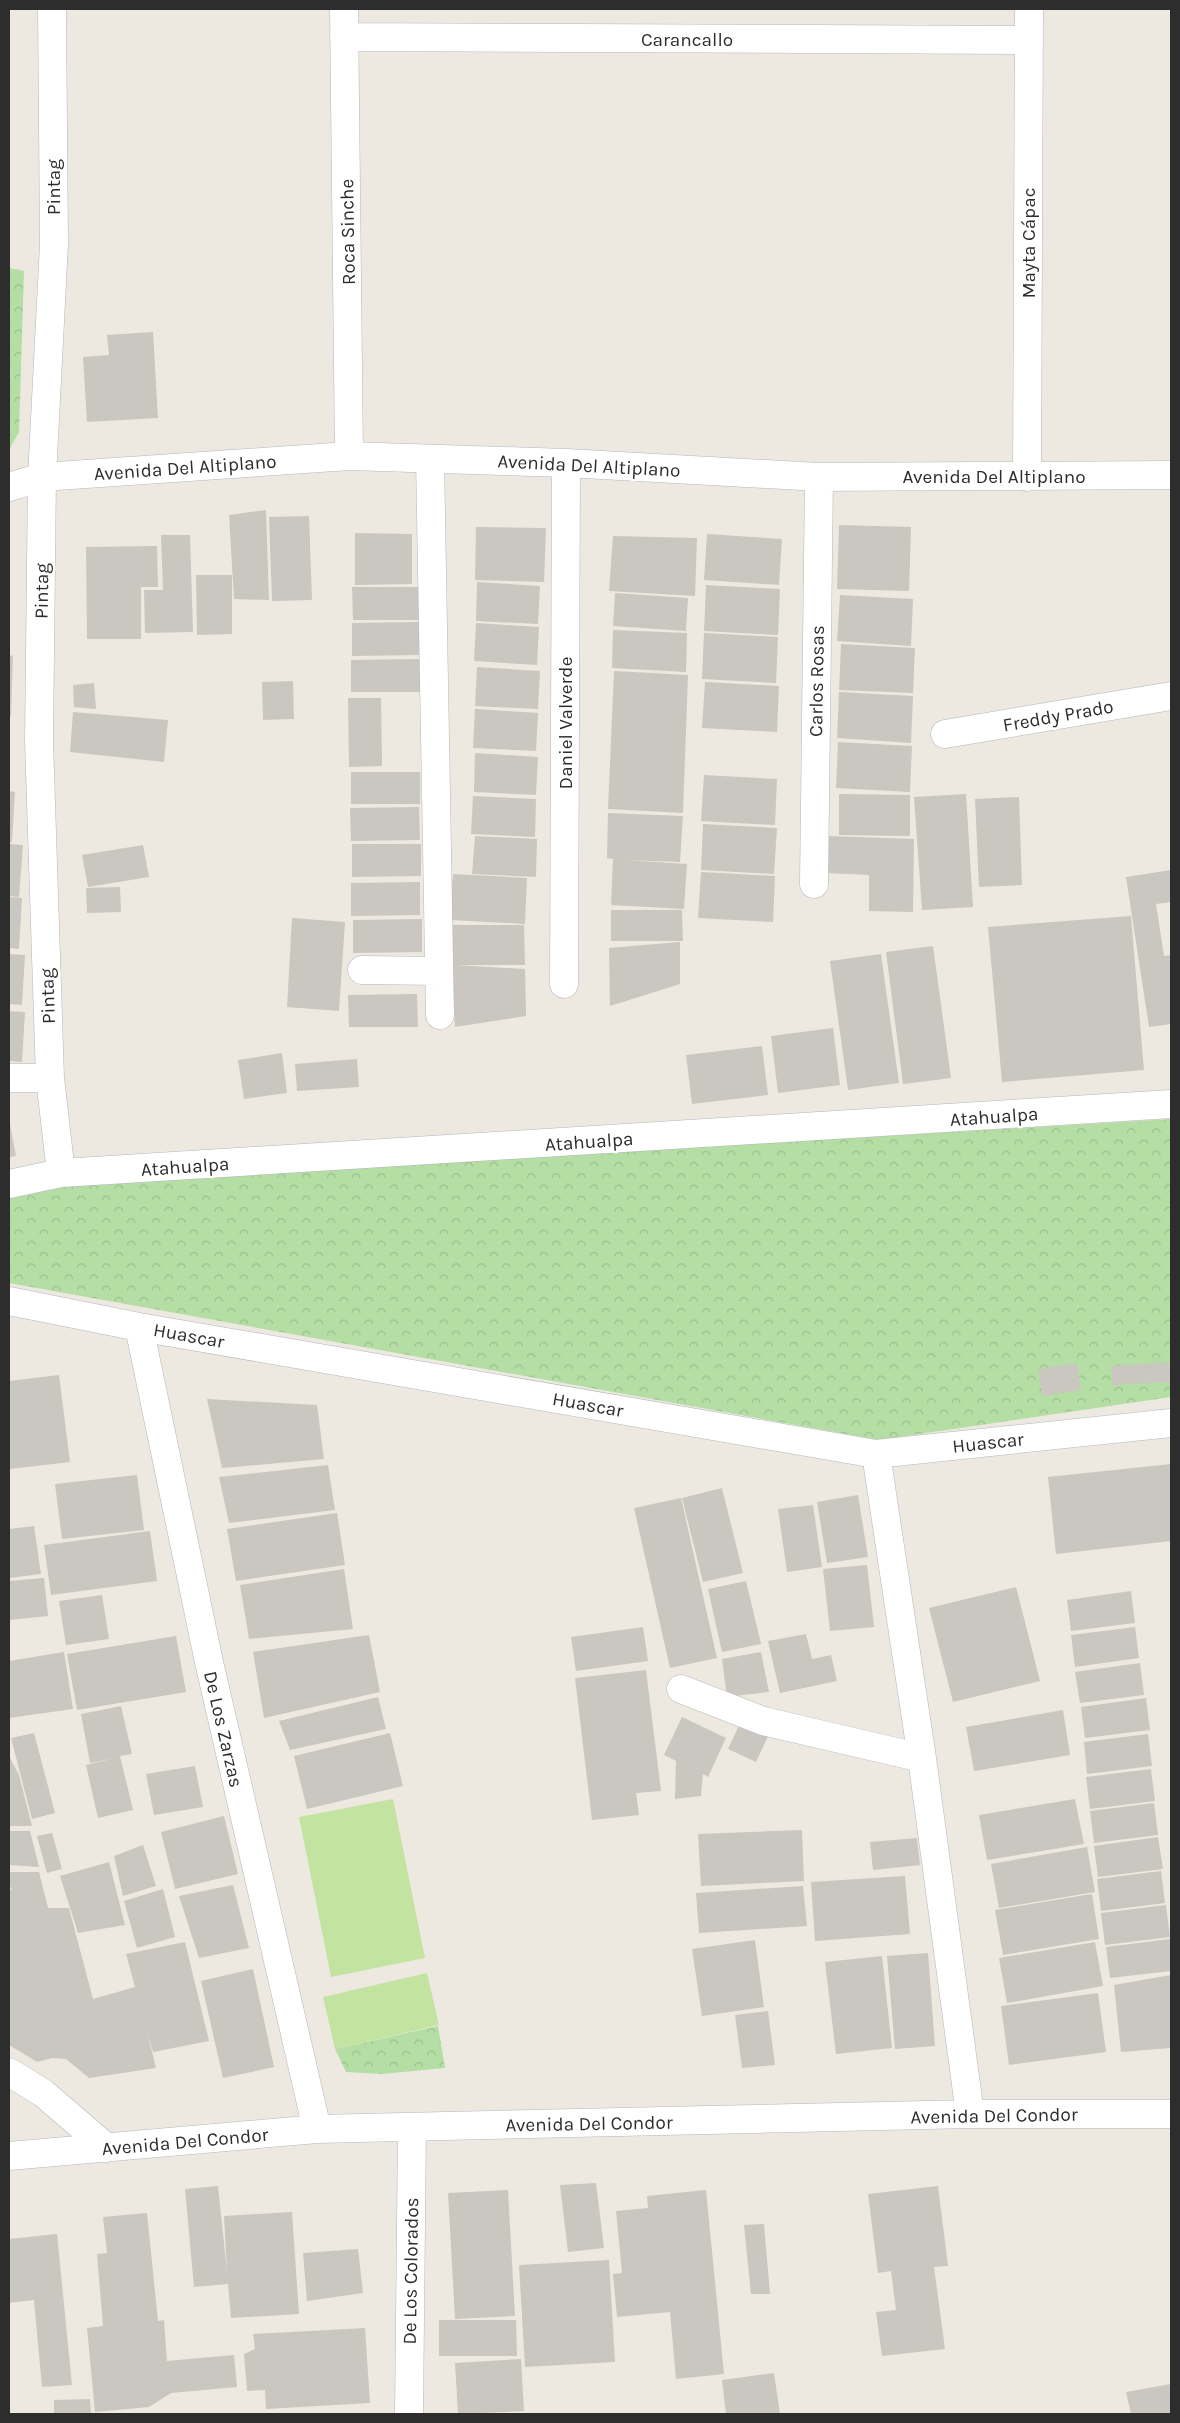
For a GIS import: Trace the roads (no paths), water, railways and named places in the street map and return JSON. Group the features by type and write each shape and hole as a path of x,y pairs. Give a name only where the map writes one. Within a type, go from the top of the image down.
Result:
{"street":[{"name":"Pintag","path":"52,9 54,244 42,477 39,741 50,1078 61,1173"},
{"name":"Roca Sinche","path":"344,9 349,456"},
{"name":"Mayta Cápac","path":"1027,477 1029,9"},
{"name":"Carancallo","path":"344,37 1029,40"},
{"name":"Avenida Del Altiplano","path":"9,487 42,477 349,456 566,463 819,477 1171,475"},
{"path":"430,459 440,1015"},
{"name":"Daniel Valverde","path":"564,984 566,463"},
{"name":"Carlos Rosas","path":"814,884 819,477"},
{"name":"Freddy Prado","path":"945,734 1171,696"},
{"path":"362,970 438,971"},
{"path":"9,1078 50,1078"},
{"name":"Atahualpa","path":"9,1184 61,1173 1171,1104"},
{"name":"Huascar","path":"9,1301 138,1327 876,1454 1171,1423"},
{"name":"De Los Zarzas","path":"138,1327 209,1662 317,2129"},
{"path":"876,1454 922,1758 970,2114"},
{"path":"681,1689 763,1722 922,1758"},
{"path":"9,2072 43,2093 107,2148"},
{"name":"Avenida Del Condor","path":"9,2156 317,2129 970,2114 1171,2114"},
{"name":"De Los Colorados","path":"409,2414 412,2128"}]}
